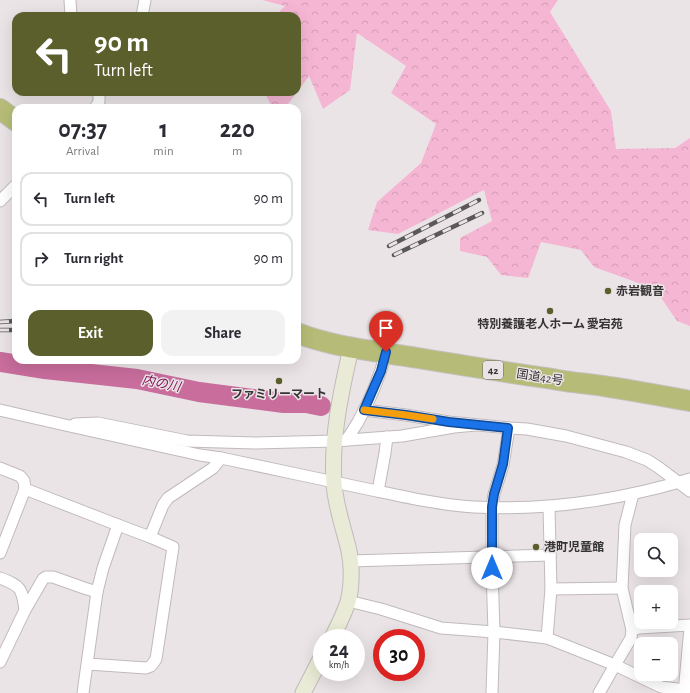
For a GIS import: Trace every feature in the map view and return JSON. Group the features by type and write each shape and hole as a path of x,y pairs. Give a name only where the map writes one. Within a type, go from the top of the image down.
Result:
{"highway":[{"path":"0,109 12,118"},
{"name":"国道42号","path":"301,334 312,339 351,348 386,352 434,361 609,387 690,401"}],"street":[{"path":"70,0 71,12"},
{"path":"143,12 145,0"},
{"path":"0,202 12,189"},
{"path":"336,629 348,601 351,582 347,541 336,501 333,468 341,440 340,400 351,348"},
{"path":"341,440 350,435 364,410 381,371 386,352"},
{"path":"0,410 410,498 454,505 474,507 549,507 570,505 633,494 690,479"},
{"path":"364,410 449,422 554,433 626,452 652,463 690,491"},
{"path":"65,425 98,423 181,440 255,443 402,436 476,425"},
{"path":"492,693 494,632 492,507 494,494 503,464 508,428"},
{"path":"378,491 387,437"},
{"path":"150,537 163,504 168,498 213,468 221,458"},
{"path":"0,468 20,476 24,481 25,489 0,553"},
{"path":"25,489 173,547 156,659 146,668 88,664"},
{"path":"599,693 631,638 632,630 622,588 625,525 633,494"},
{"path":"547,638 551,589 549,507"},
{"path":"83,693 97,592 103,568 118,525"},
{"path":"350,561 550,556"},
{"path":"0,662 25,610 43,579 46,577 53,577 97,592"},
{"path":"0,578 14,583 18,587 23,599 25,610"},
{"path":"551,589 622,588"},
{"path":"348,601 382,609 441,628 547,638 615,665 659,690 684,691 690,627 638,628 632,630"},
{"path":"303,693 313,674"}],"green space":[{"path":"262,0 558,0 550,12 611,111 616,149 675,148 690,138 690,326 677,321 655,289 594,267 581,250 541,242 528,278 501,275 487,257 460,251 460,238 492,221 484,190 398,234 368,230 377,202 421,163 436,124 391,93 406,66 357,33 350,90 323,109 309,76 301,87 301,12 279,12 285,6"},
{"path":"266,96 294,96 288,104 271,104"}],"waterway":[{"name":"内の川","path":"0,362 12,364"},
{"name":"内の川","path":"13,364 137,379 199,392 284,403 306,403 321,406"}],"railway":[{"path":"389,246 479,200"},
{"path":"394,255 482,213"},
{"path":"0,322 12,321"},
{"path":"0,330 12,330"}],"slow traffic":[{"path":"364,410 433,419"}],"place":[{"name":"赤岩観音","path":"608,291"},
{"name":"特別養護老人ホーム 愛宕苑","path":"550,311"},
{"name":"ファミリーマート","path":"279,381"},
{"name":"港町児童館","path":"536,547"}],"route":[{"path":"386,352 381,371 364,410 449,422 508,428 503,464 494,494 492,507 492,568"}]}
